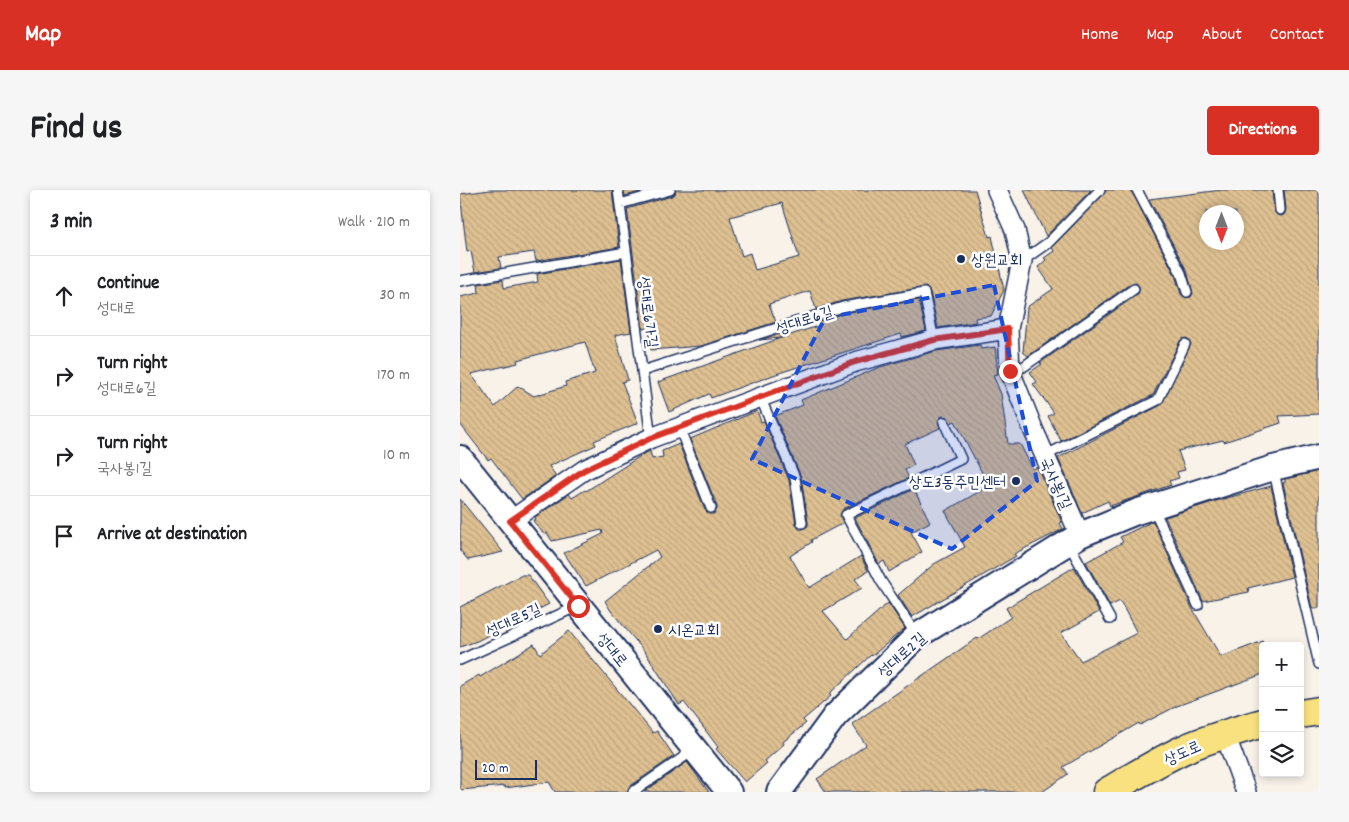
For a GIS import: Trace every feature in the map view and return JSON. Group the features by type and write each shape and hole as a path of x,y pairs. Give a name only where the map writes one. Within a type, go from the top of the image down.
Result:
{"main road":[{"path":"1304,713 1319,711"},
{"name":"상도로","path":"1107,792 1188,748 1259,724"}],"street":[{"name":"국사봉1길","path":"997,190 1015,230 1022,262 1008,329 1010,371 1044,456 1074,539"},
{"path":"510,521 584,470 651,438 679,427 855,362 934,340 1008,329"},
{"path":"1074,539 1153,507 1273,468 1319,457"},
{"name":"성대로","path":"460,458 729,792"},
{"name":"성대로2길","path":"779,792 835,716 917,636 1074,539"},
{"path":"1225,734 1243,790"}],"lane":[{"name":"성대로6가길","path":"618,190 651,438"},
{"path":"620,204 670,190"},
{"path":"1022,262 1049,242 1100,190"},
{"path":"1137,190 1181,273 1187,292"},
{"path":"1278,190 1280,210"},
{"path":"460,281 626,252"},
{"path":"1010,371 1023,368 1134,289"},
{"name":"성대로6길","path":"642,371 843,307 924,293 934,340"},
{"path":"1044,456 1158,400 1185,344"},
{"path":"760,397 795,478 802,523"},
{"path":"917,636 881,582 846,515 961,459 944,422"},
{"path":"679,427 711,508"},
{"path":"1273,468 1317,644 1319,664"},
{"path":"1153,507 1198,605"},
{"path":"1074,539 1110,618"},
{"name":"성대로5길","path":"460,660 578,606"},
{"path":"633,792 694,750"}],"highlighted area":[{"path":"994,285 1037,481 952,549 752,459 825,318"}],"building":[{"path":"490,190 612,190 619,247 536,261 534,252 499,257 501,268 475,272 471,251 467,252 460,194"},
{"path":"624,190 647,190 625,196"},
{"path":"676,190 975,190 989,237 992,236 1004,290 991,316 975,318 976,322 938,328 930,292 926,287 842,301 816,309 810,291 769,304 776,322 701,346 651,350 649,328 643,329 627,209 675,194","holes":["782,203 799,257 755,270 750,253 742,256 730,217"]},
{"path":"1024,190 1091,190 1046,236"},
{"path":"1106,190 1131,190 1175,275 1181,294 1186,298 1191,297 1193,293 1187,271 1149,199 1222,190 1272,190 1274,211 1280,216 1284,215 1286,210 1284,190 1319,190 1319,414 1279,416 1281,423 1224,442 1223,440 1178,451 1185,470 1177,472 1179,478 1169,481 1171,485 1110,506 1108,501 1082,513 1058,458 1161,405 1191,344 1187,338 1180,341 1153,395 1061,441 1048,416 1054,413 1033,384 1037,382 1030,372 1138,294 1140,288 1136,283 1130,284 1028,356 1023,352 1027,307 1053,289 1038,267 1046,260 1044,258 1054,251 1052,247"},
{"path":"621,259 631,332 615,335 628,380 622,382 638,423 594,441 596,445 549,466 556,476 522,499 491,458 488,460 460,424 460,297 479,293 478,284 503,280 504,288 538,282 537,274","holes":["585,342 595,373 565,382 566,386 534,396 518,386 495,407 471,374 518,363 517,360"]},
{"path":"919,300 926,331 902,337 901,334 779,373 711,398 709,394 669,412 658,382 821,325 819,321 844,313"},
{"path":"780,334 781,338 759,340"},
{"path":"980,345 981,349 995,347 998,374 993,375 1001,394 1008,444 1020,444 1033,469 1037,467 1062,522 1060,523 1063,529 1014,554 1016,556 912,617 898,595 934,564 965,547 945,511 989,486 955,421 951,423 947,417 942,416 938,421 940,428 905,444 914,465 905,470 909,478 843,509 840,515 843,523 811,540 812,542 790,556 809,588 861,556 868,571 855,579 862,588 823,611 847,639 888,603 905,628 871,655 829,694 831,696 803,720 806,723 783,742 784,744 765,761 767,763 745,782 716,749 718,747 684,702 679,705 645,652 605,601 660,557 656,550 586,586 564,553 603,534 602,530 552,541 547,533 544,534 533,521 536,519 535,517 569,494 572,498 586,491 645,453 650,451 652,459 663,457 662,451 679,444 705,510 710,514 714,514 717,506 690,439 757,411 761,422 764,421 789,480 796,524 799,529 803,529 808,526 808,522 801,477 775,416 803,405 801,400 880,367 936,351"},
{"path":"1319,471 1319,608 1312,608 1283,483 1285,479"},
{"path":"1271,486 1292,577 1248,588 1249,592 1203,601 1165,517"},
{"path":"914,489 930,522 911,532 922,552 889,572 884,561 879,564 855,518"},
{"path":"460,499 503,552 468,560 460,550"},
{"path":"1153,521 1192,608 1221,657 1259,643 1259,675 1177,706 1140,725 1139,723 1063,767 1068,774 1042,792 826,792 817,779 866,745 852,724 977,638 1011,617 1006,608 1074,567 1099,612 1061,633 1081,661 1137,633 1120,601 1110,606 1086,562 1123,542 1120,537"},
{"path":"522,575 528,575 549,604 477,641 460,647 460,607"},
{"path":"569,631 653,733 657,731 674,756 629,787 627,792 555,792 549,782 505,788 505,786 460,790 460,686 479,675 480,677 534,644 540,654"},
{"path":"687,762 709,792 644,792"}],"place":[{"name":"상원교회","path":"961,259"},
{"name":"상도3동주민센터","path":"1016,481"},
{"name":"시온교회","path":"658,629"}],"route":[{"path":"578,606 510,521 584,470 651,438 855,362 934,340 1008,329 1010,371"}]}
